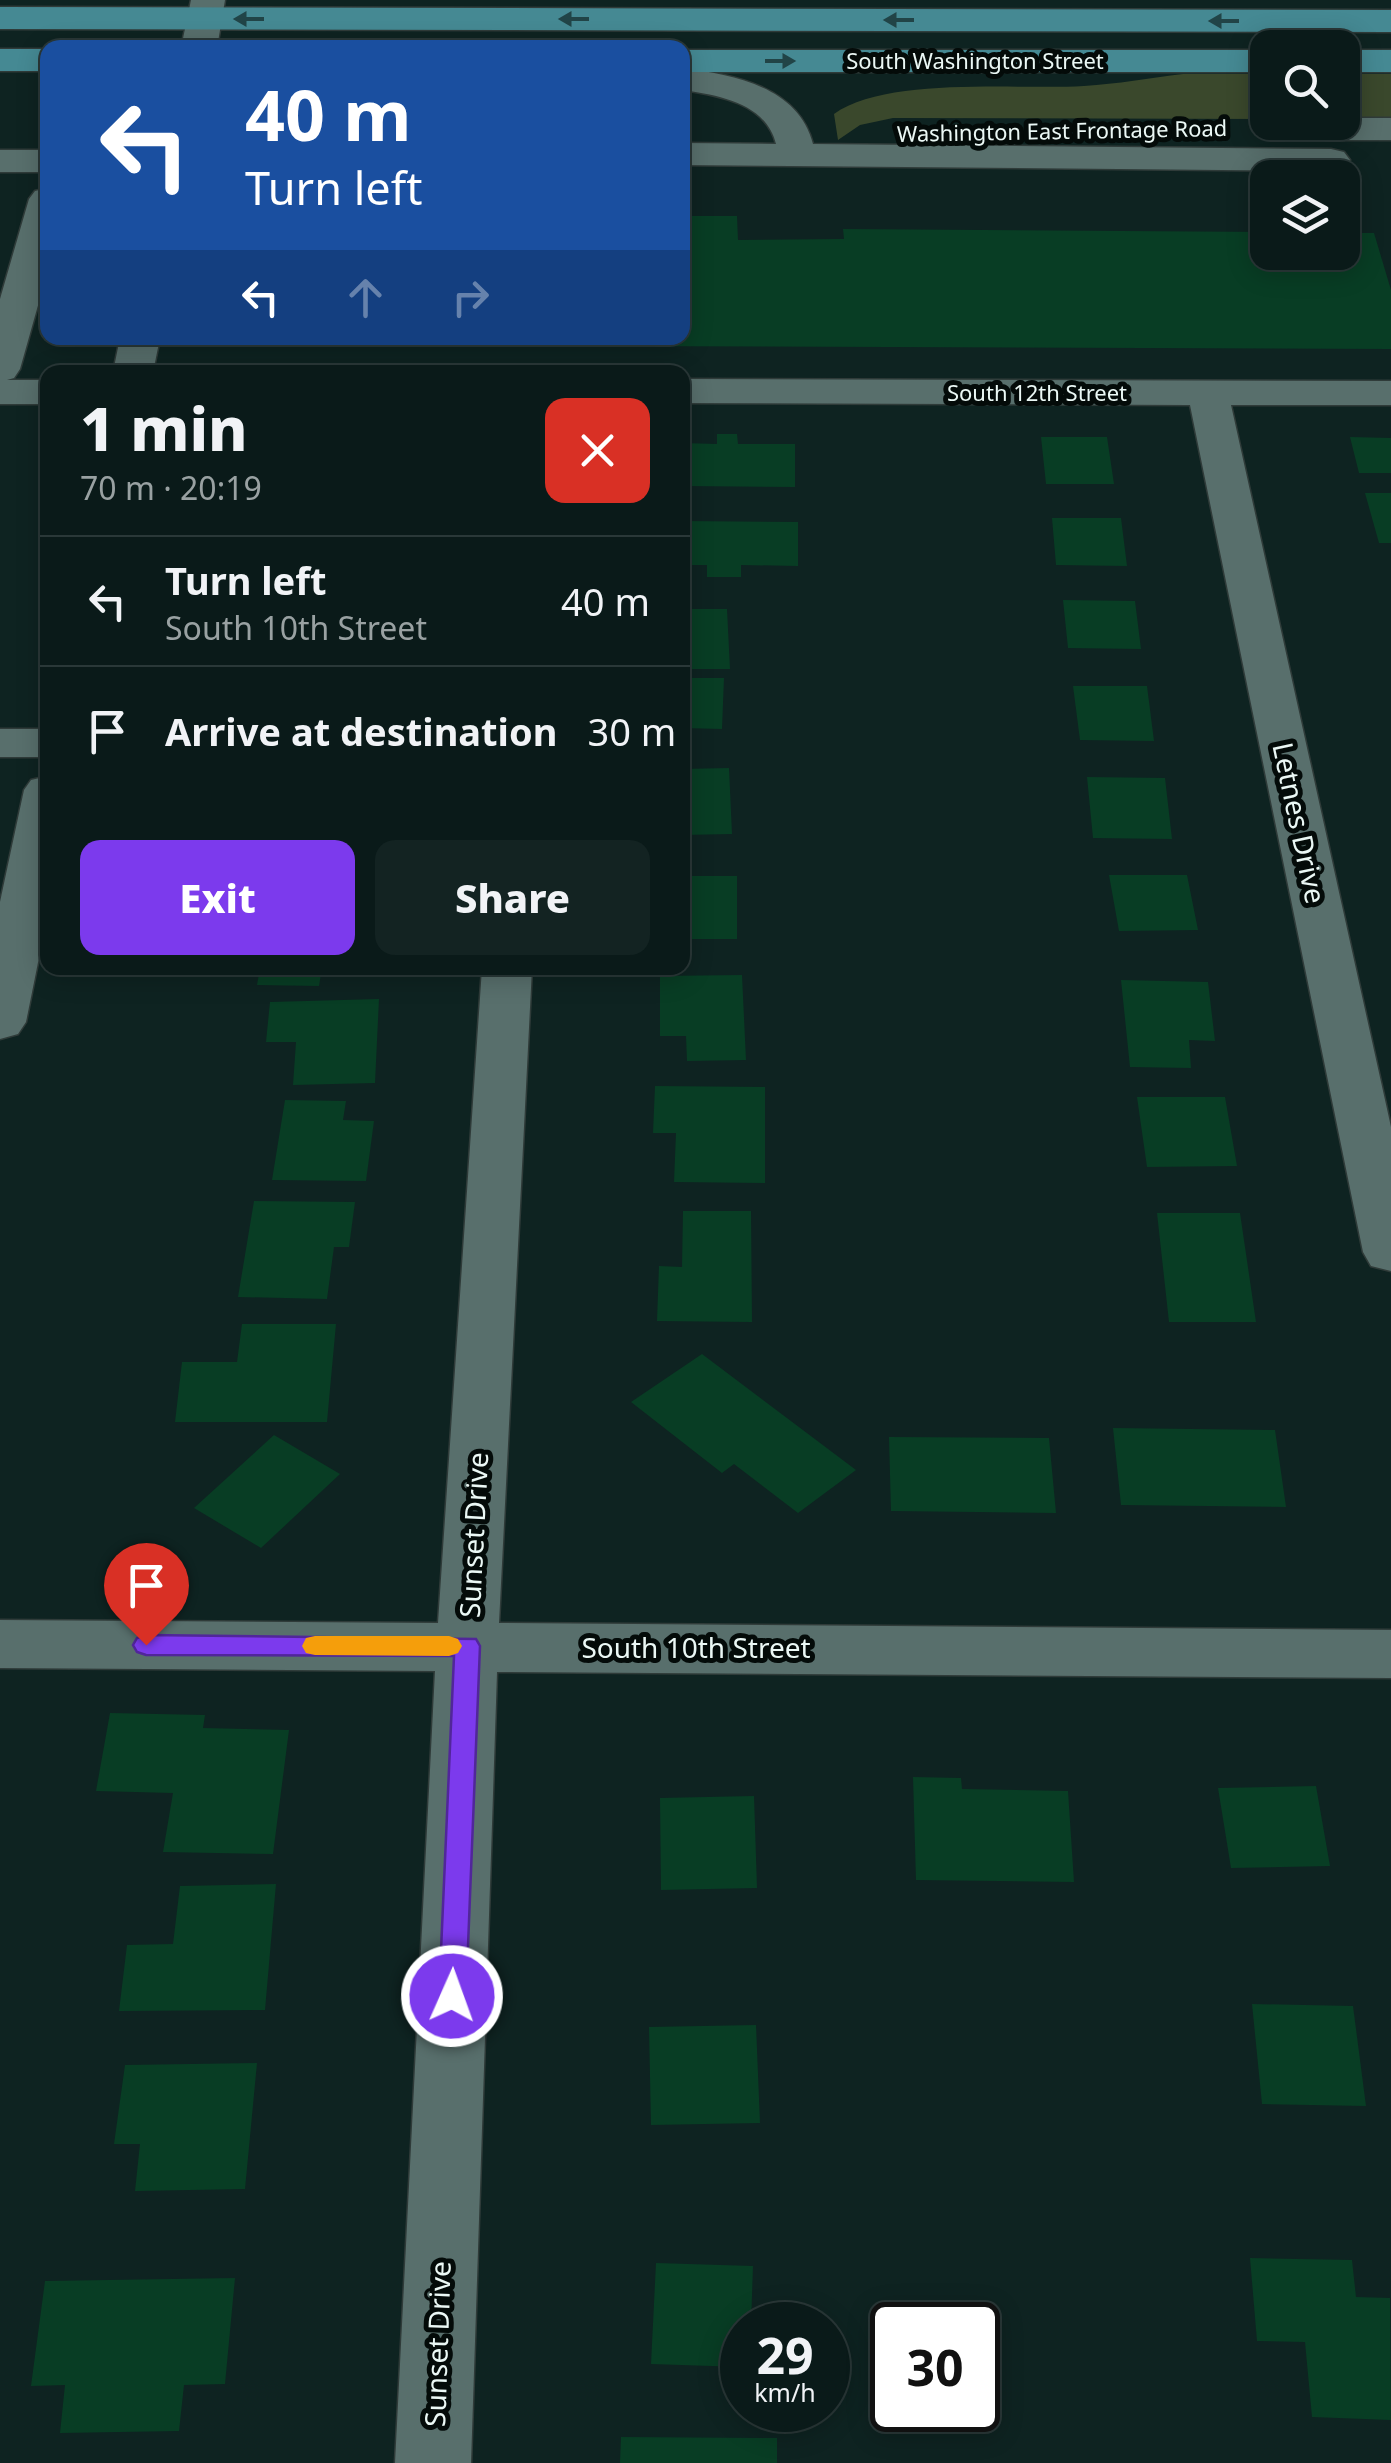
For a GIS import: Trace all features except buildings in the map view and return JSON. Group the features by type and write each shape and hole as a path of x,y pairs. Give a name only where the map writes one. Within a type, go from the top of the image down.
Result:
{"main road":[{"name":"South Washington Street","path":"0,18 204,22 1391,21"},
{"path":"0,60 40,60"},
{"name":"South Washington Street","path":"690,62 1250,61"},
{"path":"1360,61 1391,61"}],"street":[{"path":"0,10 44,18"},
{"path":"690,80 718,84 772,106 796,135 797,155"},
{"name":"Washington East Frontage Road","path":"868,157 876,136 900,130 1391,129"},
{"path":"690,154 1331,160"},
{"path":"0,161 40,161"},
{"path":"0,218 40,229"},
{"path":"0,368 40,237"},
{"name":"South 12th Street","path":"690,391 1391,393"},
{"path":"0,392 40,392"},
{"name":"Letnes Drive","path":"1208,394 1391,1252"},
{"path":"0,743 40,743"},
{"path":"0,1022 40,829"},
{"name":"Sunset Drive","path":"433,2463 467,1646 507,975"},
{"name":"South 10th Street","path":"0,1644 1391,1654"}],"green space":[{"path":"1183,74 1250,74 1250,119 893,118 860,125 838,140 834,114 886,94 954,87 1121,82"},
{"path":"1360,74 1391,74 1391,119 1360,119"}],"slow traffic":[{"path":"315,1646 449,1646"}],"route":[{"path":"146,1645 467,1646 452,1996"}]}
